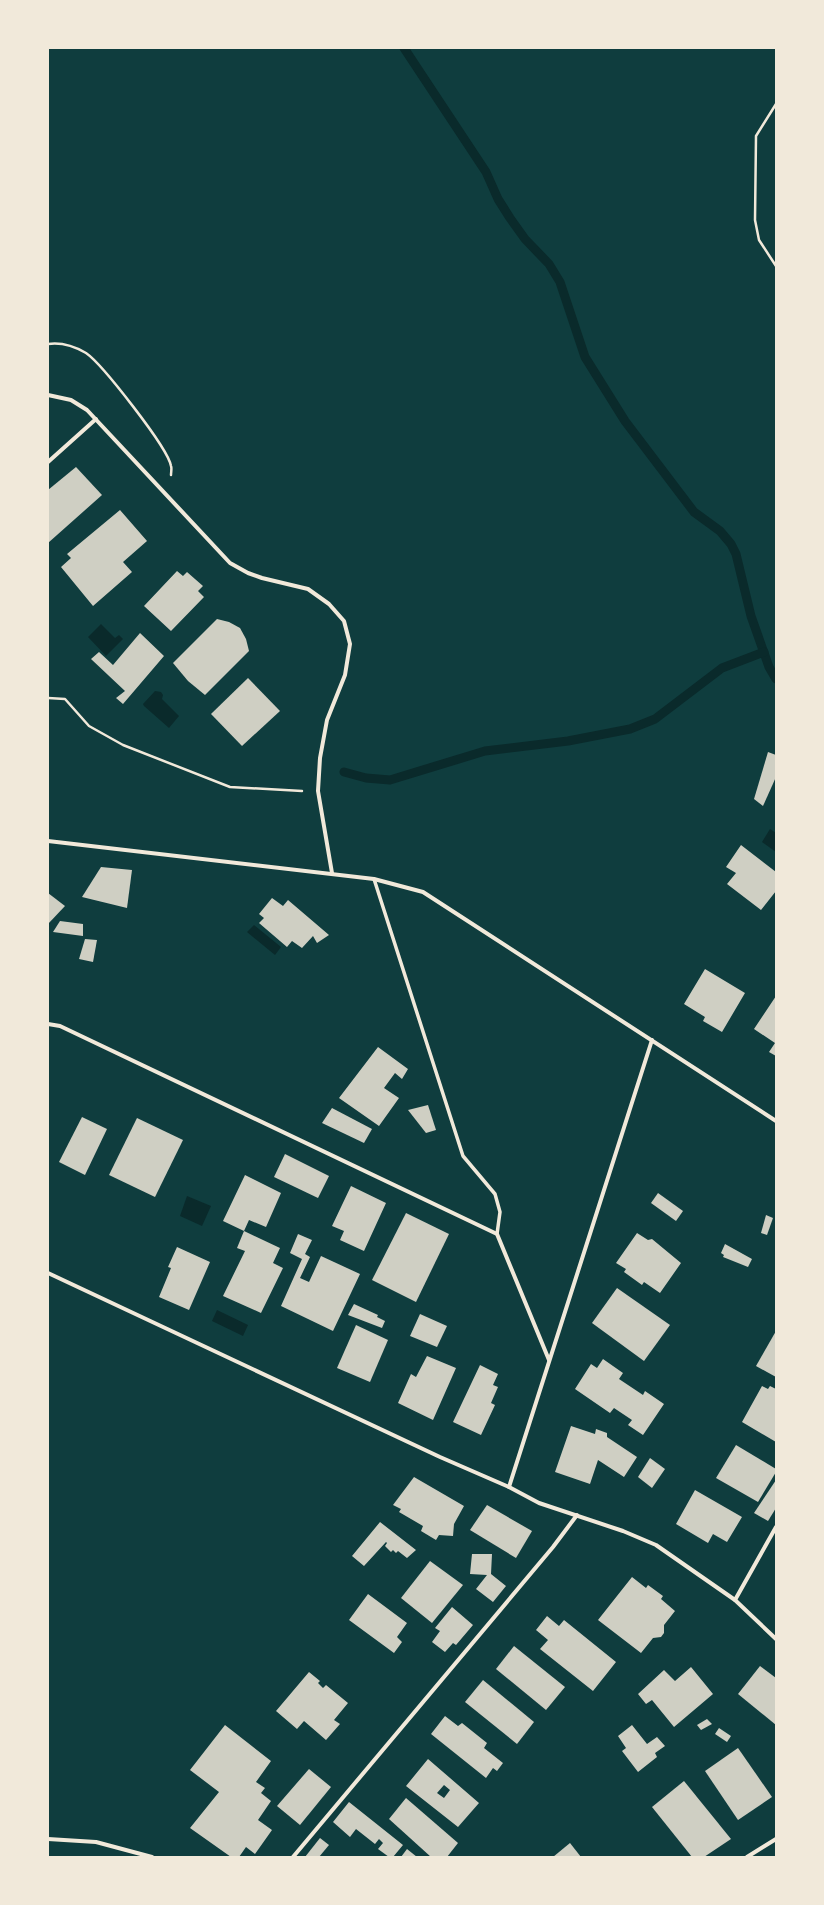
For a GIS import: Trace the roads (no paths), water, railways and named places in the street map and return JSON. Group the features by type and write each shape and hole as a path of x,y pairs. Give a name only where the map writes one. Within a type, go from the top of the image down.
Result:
{"street":[{"path":"48,395 71,400 87,410 160,490 230,563 248,573 262,578 308,589 329,604 344,621 350,644 345,675 327,720 320,758 318,792 332,873"},
{"path":"48,462 96,419"},
{"path":"48,841 332,873 374,879 423,892 776,1121"},
{"path":"374,879 463,1156 495,1194 500,1212 496,1234 549,1360"},
{"path":"48,1024 60,1026 496,1234"},
{"path":"509,1487 652,1040"},
{"path":"48,1273 433,1454 509,1487 538,1503 623,1531 656,1544 735,1600 776,1639"},
{"path":"293,1857 553,1547 576,1515"},
{"path":"735,1600 776,1527"},
{"path":"48,1839 96,1842 152,1857"},
{"path":"747,1857 776,1839"}],"water":[{"path":"101,624 115,638 119,635 123,639 106,656 88,637"},
{"path":"155,691 161,692 163,695 162,699 179,716 169,728 143,704"},
{"path":"770,829 776,833 776,852 762,842"},
{"path":"254,925 281,947 275,955 247,932"},
{"path":"187,1196 211,1206 202,1226 180,1216"},
{"path":"217,1310 248,1325 243,1336 212,1321"}],"waterway":[{"path":"404,48 486,172 498,199 510,218 525,239 549,264 560,282 585,357 625,421 694,512 720,531 731,544 736,554 751,616 769,667 776,679"},
{"path":"344,772 366,778 390,780 485,751 568,741 630,729 655,719 722,668 764,652"}]}
